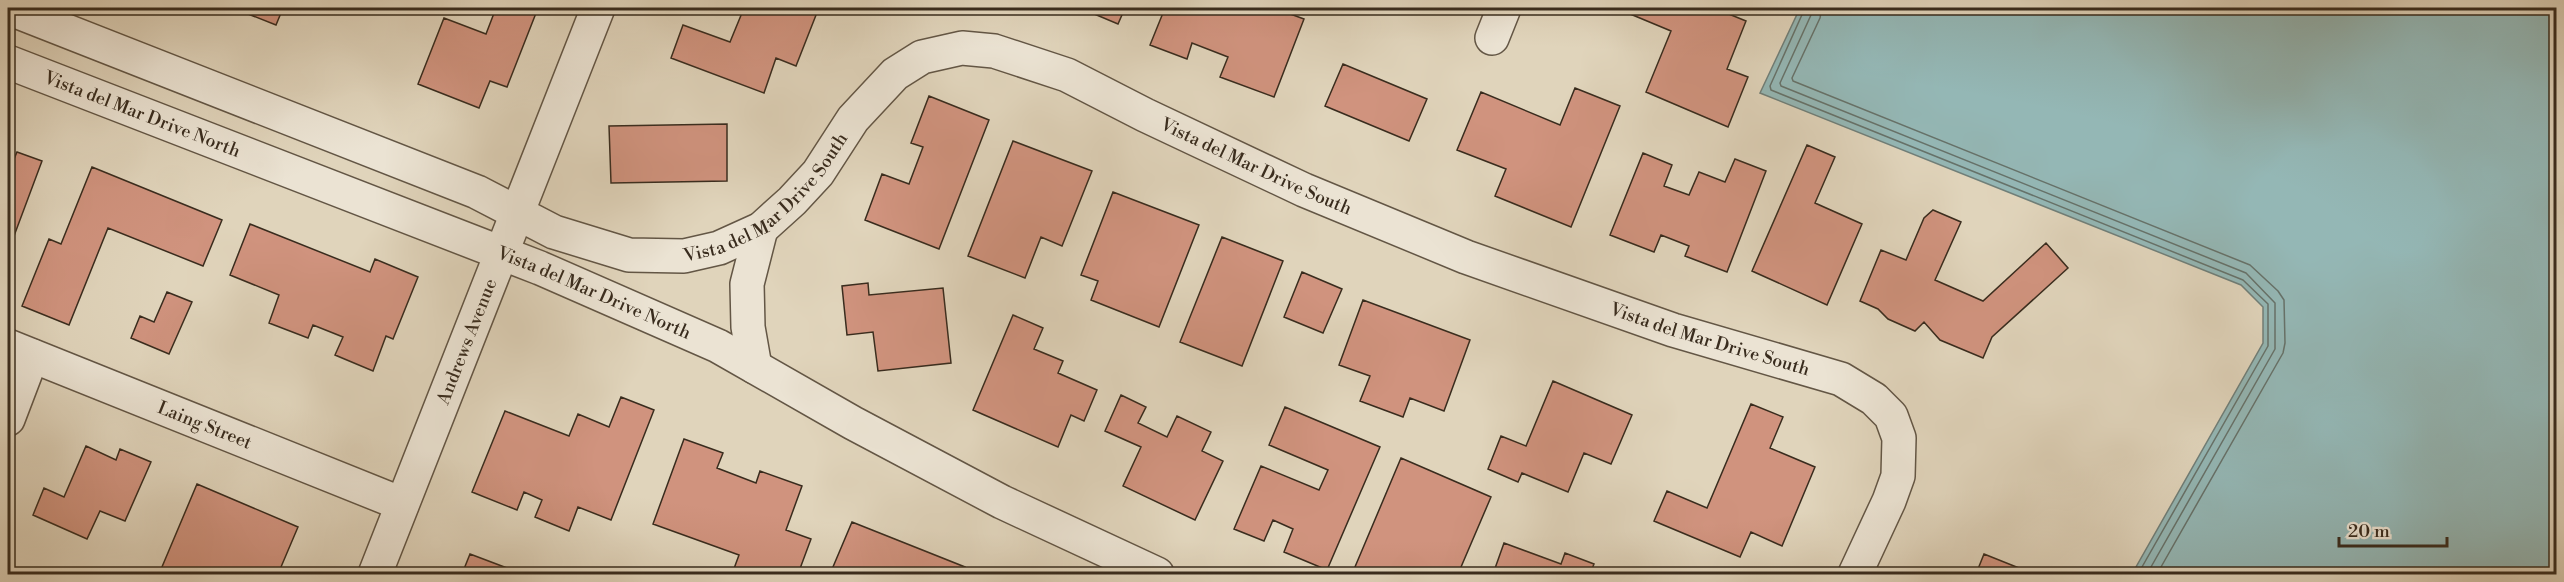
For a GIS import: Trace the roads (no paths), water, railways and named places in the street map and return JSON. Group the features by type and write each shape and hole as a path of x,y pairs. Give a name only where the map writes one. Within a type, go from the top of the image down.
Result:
{"street":[{"path":"8,8 466,188 517,213"},
{"name":"Andrews Avenue","path":"375,574 598,8"},
{"path":"1492,38 1503,8"},
{"name":"Vista del Mar Drive South","path":"517,213 554,232 629,255 684,256 719,248 761,228 792,201 818,173 853,119 895,74 922,57 962,48 994,51 1057,71 1304,190 1466,257 1673,330 1841,379 1874,399 1891,416 1899,438 1898,476 1889,501 1855,574"},
{"name":"Vista del Mar Drive North","path":"8,62 501,252 718,346 1002,502 1157,574"},
{"path":"755,367 748,327 747,284 761,228"},
{"path":"8,419 20,351"},
{"name":"Laing Street","path":"20,351 402,504"}],"water":[{"path":"1800,8 2556,8 2556,574 2132,574 2263,343 2263,307 2241,285 1760,93"}]}
